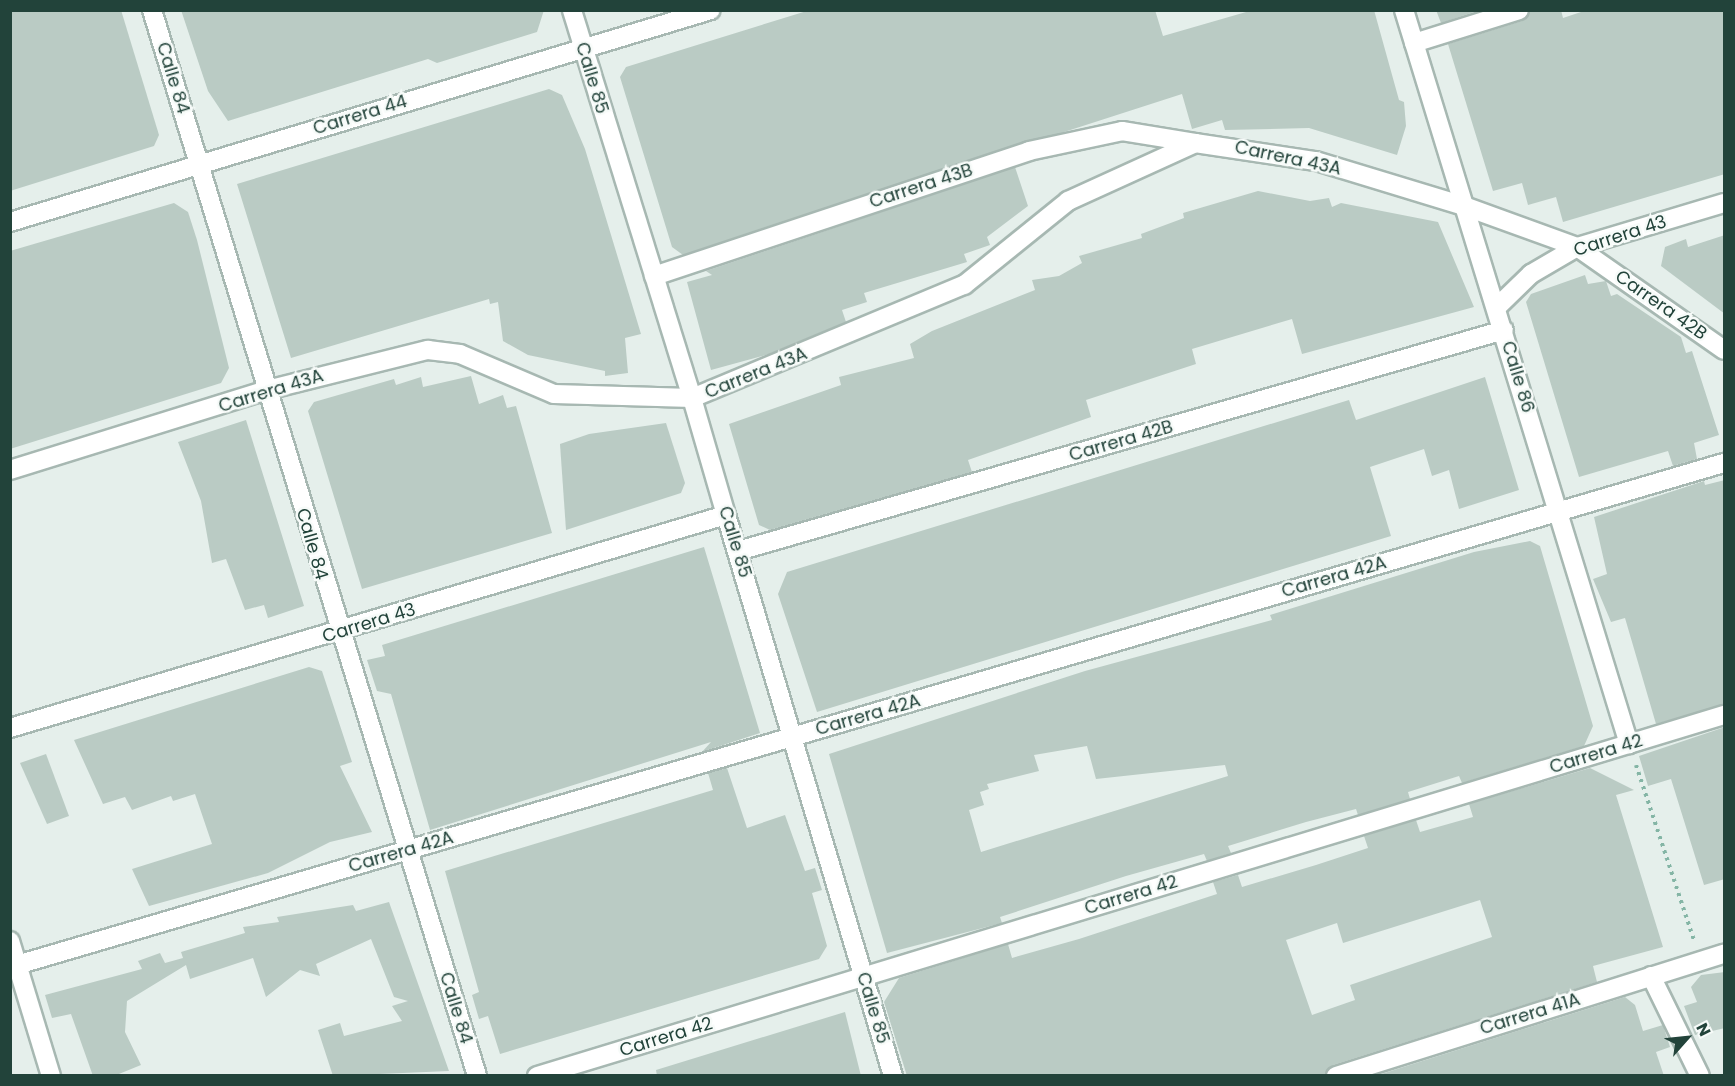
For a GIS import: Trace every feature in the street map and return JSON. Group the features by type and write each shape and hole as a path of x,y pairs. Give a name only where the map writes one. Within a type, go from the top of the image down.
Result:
{"street":[{"name":"Calle 84","path":"152,10 339,633 477,1076"},
{"name":"Calle 85","path":"572,10 692,398 893,1076"},
{"name":"Carrera 44","path":"10,222 711,10"},
{"name":"Calle 86","path":"1404,10 1504,330 1629,744"},
{"path":"1414,43 1519,10"},
{"name":"Carrera 43B","path":"654,276 1029,151 1122,131 1195,142"},
{"name":"Carrera 43A","path":"10,471 267,390 428,350 460,354 554,394 692,398 964,285 1068,201 1195,142 1316,161 1464,206"},
{"name":"Carrera 43","path":"1496,308 1531,274 1577,247 1725,202"},
{"name":"Carrera 42B","path":"1464,206 1577,247 1725,350"},
{"name":"Carrera 42B","path":"738,551 1504,330"},
{"name":"Carrera 42A","path":"14,966 1725,463"},
{"name":"Carrera 43","path":"10,728 339,633 726,515"},
{"name":"Carrera 42","path":"537,1076 1725,715"},
{"path":"10,941 14,966 51,1076"},
{"name":"Carrera 41A","path":"1336,1076 1725,954"},
{"path":"1651,976 1700,1076"}],"path":[{"path":"1629,744 1701,961"}],"building":[{"path":"10,10 121,10 159,135 154,146 10,191"},
{"path":"181,10 544,10 537,32 437,63 428,59 228,121 208,91"},
{"path":"810,10 1155,10 1163,36 1253,10 1374,10 1399,100 1404,102 1406,126 1397,155 1309,128 1225,130 1222,120 1192,129 1182,94 683,255 672,247 620,77 626,67"},
{"path":"1436,10 1480,10 1441,23"},
{"path":"1530,10 1561,10 1563,18 1587,10 1725,10 1725,174 1563,222 1556,197 1528,205 1522,183 1493,191 1448,44 1522,21"},
{"path":"549,89 562,95 585,149 641,334 625,338 628,373 605,376 605,371 528,355 503,341 498,302 490,304 489,299 291,358 237,184"},
{"path":"1015,167 1028,206 987,237 990,245 964,254 967,262 864,293 867,302 842,310 846,322 769,354 711,370 687,282 712,275 706,271"},
{"path":"1258,191 1310,201 1329,198 1332,207 1341,203 1438,222 1474,307 1302,354 1292,319 1192,349 1196,364 1086,400 1091,417 968,460 972,472 770,530 759,525 729,424 841,385 839,377 914,358 910,344 932,331 1035,290 1032,280 1059,276 1082,263 1079,256 1142,238 1141,234 1184,218 1183,213"},
{"path":"174,203 188,212 197,240 229,368 221,383 10,449 10,251"},
{"path":"1725,235 1725,314 1661,266 1665,247 1686,239 1688,247"},
{"path":"1585,275 1588,284 1606,281 1611,296 1617,294 1681,337 1686,353 1692,351 1719,435 1694,443 1697,459 1673,466 1668,451 1579,477 1526,302 1531,294"},
{"path":"471,376 479,404 503,395 507,408 516,406 552,533 362,589 308,411 314,402 394,379 396,385 421,377 423,387"},
{"path":"1485,377 1519,490 1459,509 1449,470 1432,476 1424,449 1370,467 1391,536 817,712 778,594 787,572 1349,400 1356,420"},
{"path":"246,420 304,606 268,618 264,605 245,610 226,559 212,563 201,501 178,442"},
{"path":"666,423 685,483 681,493 566,530 560,444 589,434"},
{"path":"1725,480 1725,704 1656,724 1625,618 1611,622 1593,579 1607,574 1594,517 1704,481 1705,485"},
{"path":"1530,541 1540,546 1593,726 1584,746 1462,783 1459,776 1408,792 1410,799 1358,815 1356,809 1306,822 1228,846 1231,853 1207,861 1204,854 1126,876 1000,917 1002,923 887,953 829,754 1085,671 1272,620 1270,615 1474,552","holes":["1087,746 1096,779 1225,765 1228,776 981,852 969,810 984,805 980,792 989,789 987,784 1039,771 1034,755"]},
{"path":"704,547 760,733 702,752 711,742 430,830 391,694 377,691 367,660 385,656 382,645"},
{"path":"309,667 322,671 352,762 340,766 372,832 330,842 268,873 149,906 132,869 212,844 195,794 173,801 171,796 132,810 125,797 103,804 74,740"},
{"path":"1725,727 1725,879 1704,885 1671,779 1648,786 1639,756"},
{"path":"46,754 69,816 47,824 20,763"},
{"path":"727,768 747,828 785,815 805,871 815,868 822,890 812,893 827,946 819,959 500,1054 488,1016 479,1019 472,995 479,992 445,871 713,790 708,773"},
{"path":"1590,768 1634,790 1616,795 1663,947 1593,966 1597,982 1333,1065 1325,1076 907,1076 884,1002 899,978 1008,944 1012,958 1079,939 1217,894 1213,882 1238,875 1242,887 1368,848 1364,836 1416,820 1420,832 1473,817 1469,804","holes":["1480,900 1492,937 1350,985 1355,1000 1312,1015 1286,940 1337,923 1343,943"]},
{"path":"389,902 449,1071 333,1076 318,1030 340,1023 344,1036 402,1021 392,1006 408,1001 394,997 371,939 316,964 320,976 300,970 266,997 253,958 190,979 186,965 127,1001 125,1032 141,1065 114,1076 93,1076 71,1014 52,1018 45,995 142,969 138,961 160,953 165,963 183,958 181,952 245,933 243,927 279,922 277,917 353,905 356,911"},
{"path":"1725,972 1725,1028 1695,1035 1684,1006 1697,1002 1691,987 1701,975"},
{"path":"1625,997 1635,1005 1643,1031 1663,1025 1670,1047 1656,1052 1664,1076 1375,1076"},
{"path":"845,1012 861,1076 657,1076 656,1070"}]}
